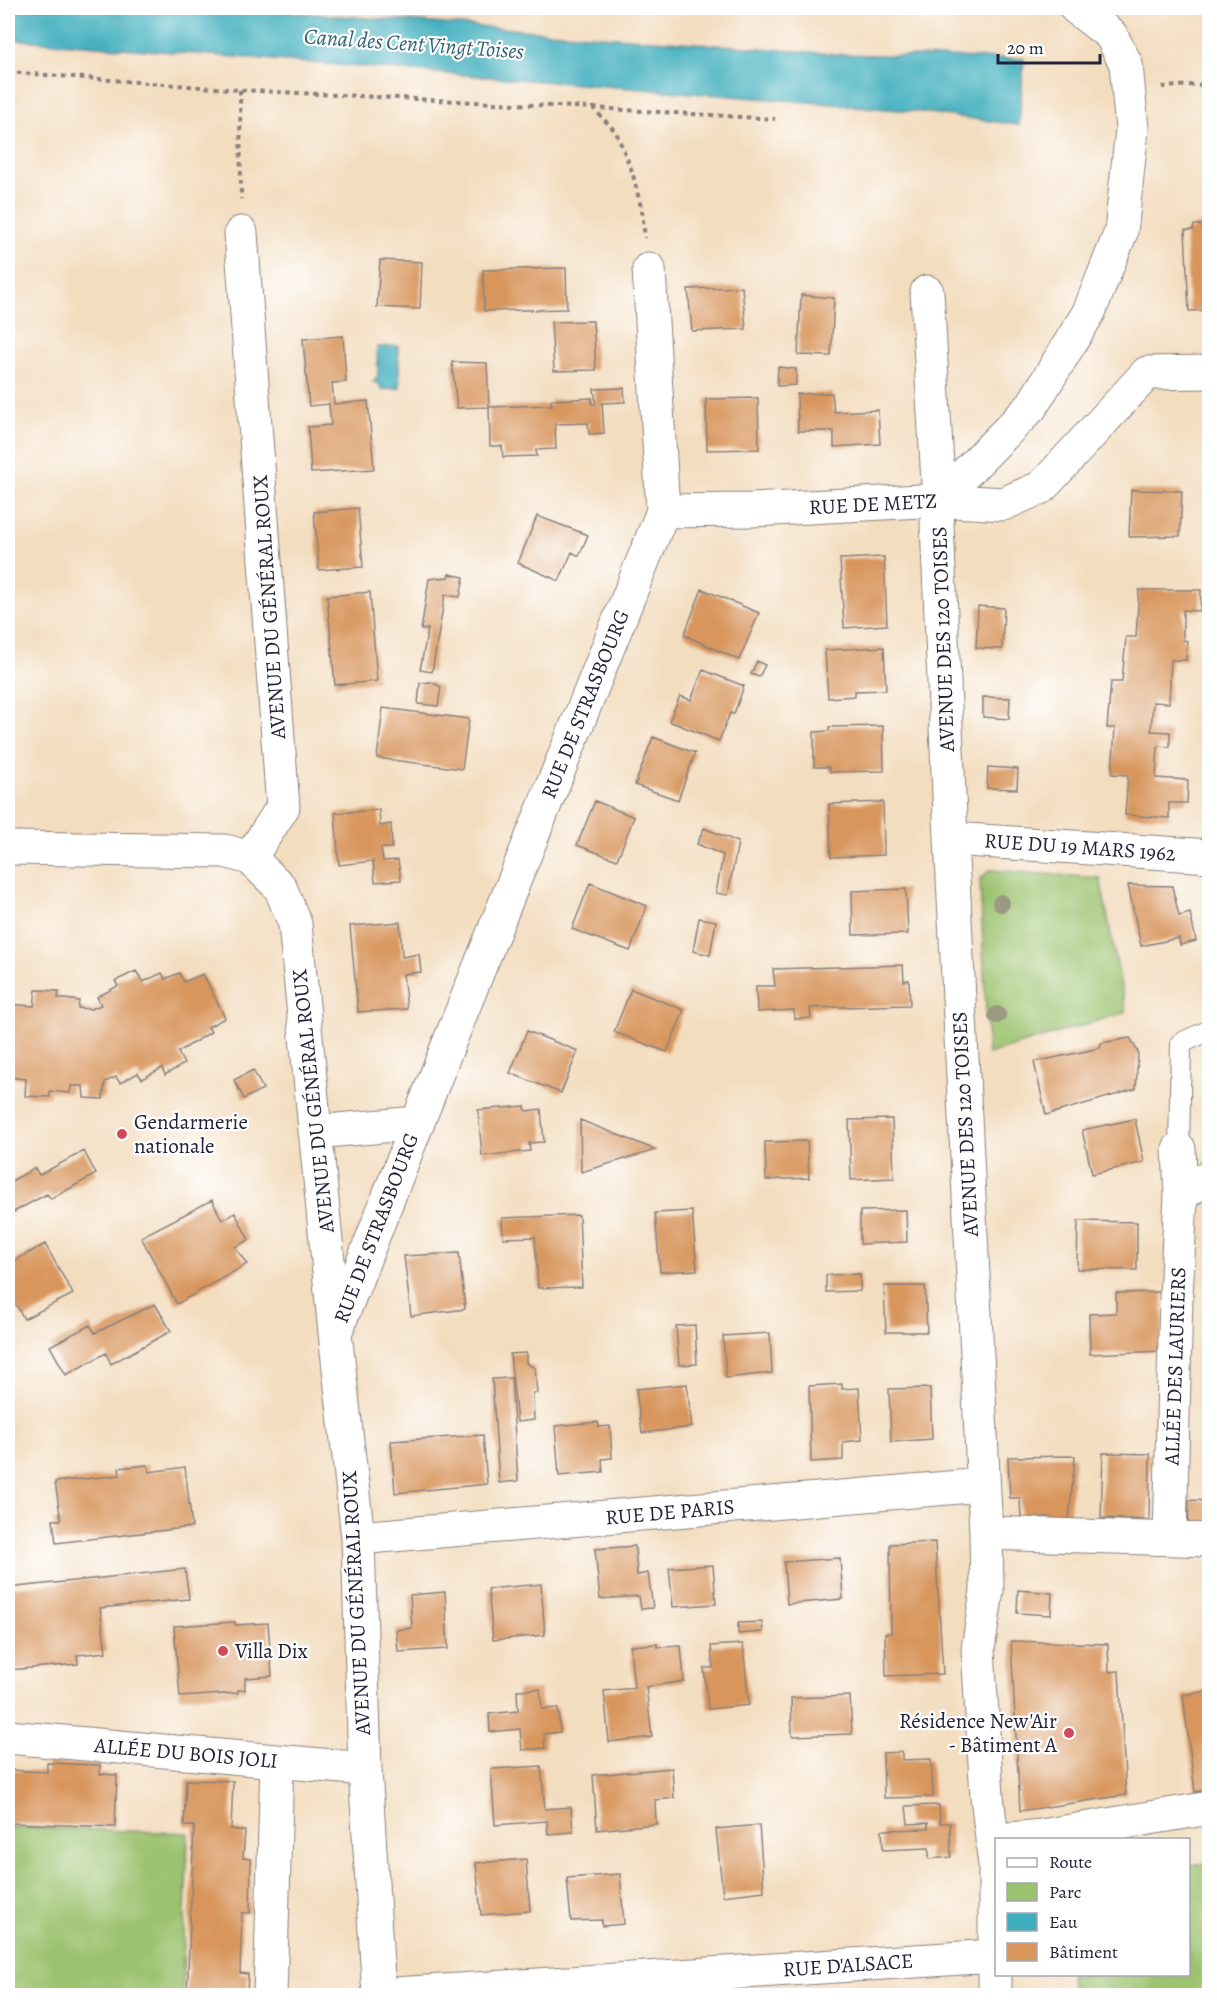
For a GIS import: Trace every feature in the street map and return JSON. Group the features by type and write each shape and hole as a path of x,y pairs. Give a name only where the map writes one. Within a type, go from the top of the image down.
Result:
{"street":[{"path":"939,500 1032,407 1089,312 1121,232 1132,129 1127,77 1111,35 1076,8"},
{"name":"AVENUE DU GÉNÉRAL ROUX","path":"241,233 283,807 250,858 280,888 295,924 335,1333 358,1538 365,1769 379,1995"},
{"name":"RUE DE STRASBOURG","path":"335,1333 663,511 649,268"},
{"name":"AVENUE DES 120 TOISES","path":"927,292 939,500 937,525 951,839 986,1533 987,1591 978,1649 987,1796 996,1838"},
{"name":"RUE DE METZ","path":"663,511 753,510 939,500 1003,504 1042,487 1147,374 1209,372"},
{"name":"RUE DU 19 MARS 1962","path":"951,839 1209,856"},
{"path":"8,848 225,851 250,858"},
{"name":"RUE DE STRASBOURG","path":"315,1132 417,1123"},
{"name":"ALLÉE DES LAURIERS","path":"1170,1538 1181,1195 1179,1149"},
{"path":"1181,1195 1209,1176"},
{"name":"RUE DE PARIS","path":"358,1538 983,1485"},
{"path":"986,1533 1209,1540"},
{"name":"ALLÉE DU BOIS JOLI","path":"8,1737 365,1769"},
{"path":"270,1995 277,1761"},
{"path":"1018,1838 1209,1808"},
{"name":"RUE D'ALSACE","path":"379,1995 995,1967"},
{"name":"AVENUE DES 120 TOISES","path":"995,1995 996,1976"},
{"name":"AVENUE DES 120 TOISES","path":"998,1976 1001,1995"}],"lane":[{"path":"1179,1149 1181,1043 1209,1030"}],"path":[{"path":"8,72 240,90 775,119"},
{"path":"1127,77 1156,87 1209,84"},
{"path":"240,90 241,233"},
{"path":"593,108 616,132 632,171 642,212 649,268"}],"green space":[{"path":"989,870 1100,878 1126,1012 988,1054 980,880"},
{"path":"8,1827 188,1833 182,1995 8,1995"},
{"path":"1209,1863 1209,1995 1073,1995 1070,1976 1190,1976 1190,1866"}],"water":[{"name":"Canal des Cent Vingt Toises","path":"8,8 236,8 836,54 1024,59 1019,125 921,112 820,103 8,39"},
{"path":"398,346 400,388 381,390 380,384 373,382 378,375 377,347"}],"building":[{"path":"858,8 883,8 883,12 858,11"},
{"path":"1194,225 1202,225 1202,231 1209,230 1209,310 1189,311 1185,230 1193,230"},
{"path":"380,260 422,262 420,309 377,307"},
{"path":"566,268 567,309 484,311 483,270"},
{"path":"742,287 746,329 692,331 688,289"},
{"path":"801,295 834,298 831,356 798,355"},
{"path":"593,321 596,370 554,371 551,322"},
{"path":"343,336 346,382 332,383 334,404 368,401 374,469 311,473 308,427 331,425 329,404 309,406 303,339"},
{"path":"452,362 487,363 489,407 457,408"},
{"path":"778,367 796,369 796,385 777,386"},
{"path":"624,388 625,402 602,403 604,433 589,434 588,423 555,424 556,449 536,450 537,456 503,457 502,446 490,446 489,407 552,405 551,400 592,398 592,404 596,404 594,389"},
{"path":"832,393 834,412 878,410 880,444 834,447 834,431 798,431 797,394"},
{"path":"758,398 759,449 707,450 706,399"},
{"path":"1131,490 1182,491 1180,536 1129,537"},
{"path":"358,508 363,567 319,570 314,512"},
{"path":"537,516 588,535 579,556 572,552 559,581 518,563"},
{"path":"884,557 887,625 844,628 840,559"},
{"path":"449,574 464,577 460,597 445,595 432,672 420,670 428,629 421,630 429,579 448,577"},
{"path":"702,589 759,613 739,660 684,635"},
{"path":"1139,590 1201,590 1200,611 1183,610 1183,640 1187,641 1186,660 1171,660 1169,703 1153,702 1151,731 1170,732 1170,747 1158,746 1156,778 1188,780 1187,803 1169,803 1169,818 1125,815 1128,775 1112,774 1115,728 1107,728 1111,682 1122,682 1126,637 1136,637"},
{"path":"370,592 377,681 335,685 327,596"},
{"path":"978,606 1004,608 1002,649 976,648"},
{"path":"884,647 886,690 855,691 855,696 828,698 825,650"},
{"path":"757,661 765,665 759,677 751,674"},
{"path":"703,670 744,686 734,714 730,713 719,741 669,721 680,696 691,700"},
{"path":"431,682 441,687 438,706 418,704 420,683"},
{"path":"983,697 1010,698 1009,719 983,717"},
{"path":"383,708 469,719 462,769 377,758"},
{"path":"883,726 884,771 830,772 829,767 814,767 814,732 829,731 829,727"},
{"path":"653,737 695,753 678,800 635,785"},
{"path":"988,767 1018,769 1017,789 987,788"},
{"path":"595,801 634,817 617,860 577,845"},
{"path":"883,802 884,855 831,857 829,804"},
{"path":"379,810 380,826 391,824 392,848 381,848 383,861 398,860 401,880 375,882 373,861 339,865 335,813"},
{"path":"704,828 738,842 728,895 716,893 723,855 697,844"},
{"path":"590,883 647,906 630,951 572,929"},
{"path":"1128,885 1172,886 1179,916 1190,913 1196,941 1180,945 1179,938 1141,946"},
{"path":"906,889 908,934 853,935 852,891"},
{"path":"699,918 716,921 710,955 693,951"},
{"path":"400,922 402,957 419,954 421,972 403,974 407,1009 358,1012 350,926"},
{"path":"903,965 904,981 909,980 910,1005 810,1008 811,1018 795,1019 794,1010 757,1012 756,986 775,986 773,969"},
{"path":"136,971 143,982 162,973 165,979 179,973 184,982 203,974 225,1018 208,1027 211,1032 178,1052 184,1064 165,1075 162,1068 142,1079 138,1073 120,1083 116,1077 105,1082 103,1099 84,1098 83,1086 71,1086 70,1093 50,1091 50,1097 25,1096 26,1079 8,1077 8,1004 34,1006 36,990 59,991 58,998 79,1001 78,1008 91,1009 101,1005 97,997 118,986 115,981"},
{"path":"631,989 684,1010 667,1052 614,1032"},
{"path":"527,1031 578,1051 561,1093 510,1073"},
{"path":"1130,1038 1138,1052 1136,1089 1046,1115 1034,1062 1100,1048 1101,1043"},
{"path":"253,1070 263,1089 244,1099 234,1080"},
{"path":"525,1106 526,1111 541,1109 544,1142 529,1143 530,1151 482,1156 478,1110"},
{"path":"892,1119 894,1178 851,1180 849,1120"},
{"path":"1135,1119 1144,1162 1092,1174 1082,1130"},
{"path":"580,1120 656,1150 581,1172"},
{"path":"807,1141 809,1178 766,1180 765,1142"},
{"path":"84,1151 96,1174 51,1199 47,1194 8,1215 8,1183 35,1168 39,1175"},
{"path":"212,1200 222,1220 235,1213 249,1240 235,1247 247,1264 177,1304 141,1237"},
{"path":"906,1210 907,1242 860,1244 860,1211"},
{"path":"692,1211 697,1270 660,1272 655,1213"},
{"path":"579,1215 582,1287 538,1288 535,1237 503,1238 502,1218"},
{"path":"1078,1221 1137,1222 1137,1270 1077,1269"},
{"path":"45,1244 73,1294 24,1319 8,1290 8,1264"},
{"path":"459,1253 465,1309 411,1316 404,1256"},
{"path":"860,1274 860,1291 826,1292 826,1275"},
{"path":"884,1286 925,1286 927,1332 886,1332"},
{"path":"1163,1292 1162,1351 1090,1354 1089,1314 1116,1313 1116,1293"},
{"path":"155,1304 171,1331 111,1364 106,1353 66,1375 50,1346 90,1325 95,1333"},
{"path":"695,1325 697,1364 679,1365 676,1326"},
{"path":"770,1333 772,1373 726,1378 723,1336"},
{"path":"526,1353 526,1363 535,1368 537,1393 533,1393 534,1420 517,1422 510,1354"},
{"path":"511,1378 518,1481 499,1483 492,1379"},
{"path":"687,1384 692,1427 642,1433 636,1389"},
{"path":"842,1384 842,1389 859,1388 862,1440 843,1442 843,1460 811,1462 809,1386"},
{"path":"930,1388 932,1439 891,1442 889,1389"},
{"path":"598,1422 599,1427 610,1426 612,1458 602,1459 603,1472 559,1476 555,1426"},
{"path":"483,1435 487,1484 395,1493 391,1441"},
{"path":"1103,1453 1150,1454 1149,1520 1101,1518"},
{"path":"1075,1456 1069,1520 1048,1520 1048,1517 1021,1518 1020,1498 1010,1498 1008,1457"},
{"path":"148,1465 149,1472 185,1467 192,1527 56,1543 53,1520 61,1520 55,1482 120,1475 119,1468"},
{"path":"1189,1500 1209,1501 1209,1529 1188,1528"},
{"path":"935,1542 943,1674 886,1676 885,1633 891,1633 890,1544"},
{"path":"635,1546 637,1575 648,1573 653,1608 641,1609 639,1596 600,1599 595,1549"},
{"path":"840,1558 843,1599 787,1604 784,1562"},
{"path":"713,1565 716,1604 673,1607 669,1568"},
{"path":"185,1569 189,1599 100,1608 106,1652 77,1655 78,1664 8,1670 8,1588"},
{"path":"541,1584 545,1635 493,1640 488,1589"},
{"path":"1018,1590 1052,1593 1051,1615 1017,1613"},
{"path":"445,1592 448,1649 398,1652 396,1630 412,1628 410,1595"},
{"name":"Villa Dix","path":"235,1622 235,1625 268,1623 272,1676 245,1678 245,1690 238,1690 238,1693 180,1697 174,1626"},
{"path":"762,1622 763,1632 738,1634 738,1623"},
{"name":"Résidence New'Air - Bâtiment A","path":"1011,1641 1108,1644 1109,1672 1119,1671 1126,1795 1020,1811"},
{"path":"657,1644 657,1647 681,1646 684,1681 646,1687 652,1737 609,1742 604,1691 634,1688 630,1646"},
{"path":"743,1644 749,1705 708,1709 704,1668 713,1668 711,1646"},
{"path":"540,1689 542,1709 558,1708 560,1732 544,1734 545,1748 522,1750 520,1729 490,1732 489,1714 518,1711 517,1690"},
{"path":"1209,1691 1209,1789 1195,1792 1183,1695"},
{"path":"850,1696 852,1734 792,1736 791,1698"},
{"path":"902,1752 902,1760 931,1759 933,1797 884,1798 883,1753"},
{"path":"47,1763 100,1765 100,1774 117,1775 115,1827 8,1823 8,1770 47,1772"},
{"path":"541,1766 545,1809 571,1807 573,1832 548,1834 547,1821 495,1825 491,1769"},
{"path":"672,1768 674,1798 655,1800 656,1824 597,1830 593,1775"},
{"path":"186,1780 233,1781 231,1829 245,1831 243,1858 251,1859 250,1913 242,1913 240,1973 248,1974 247,1995 187,1995 194,1826 184,1826"},
{"path":"939,1805 940,1823 950,1823 951,1857 929,1859 929,1848 883,1850 882,1830 928,1829 928,1823 908,1824 906,1806"},
{"path":"759,1825 764,1891 723,1896 716,1829"},
{"path":"526,1859 530,1911 481,1915 476,1863"},
{"path":"620,1874 624,1924 602,1926 602,1920 571,1921 567,1878"}],"place":[{"name":"Gendarmerie nationale","path":"122,1134"},
{"name":"Villa Dix","path":"223,1651"},
{"name":"Résidence New'Air - Bâtiment A","path":"1069,1733"}]}
